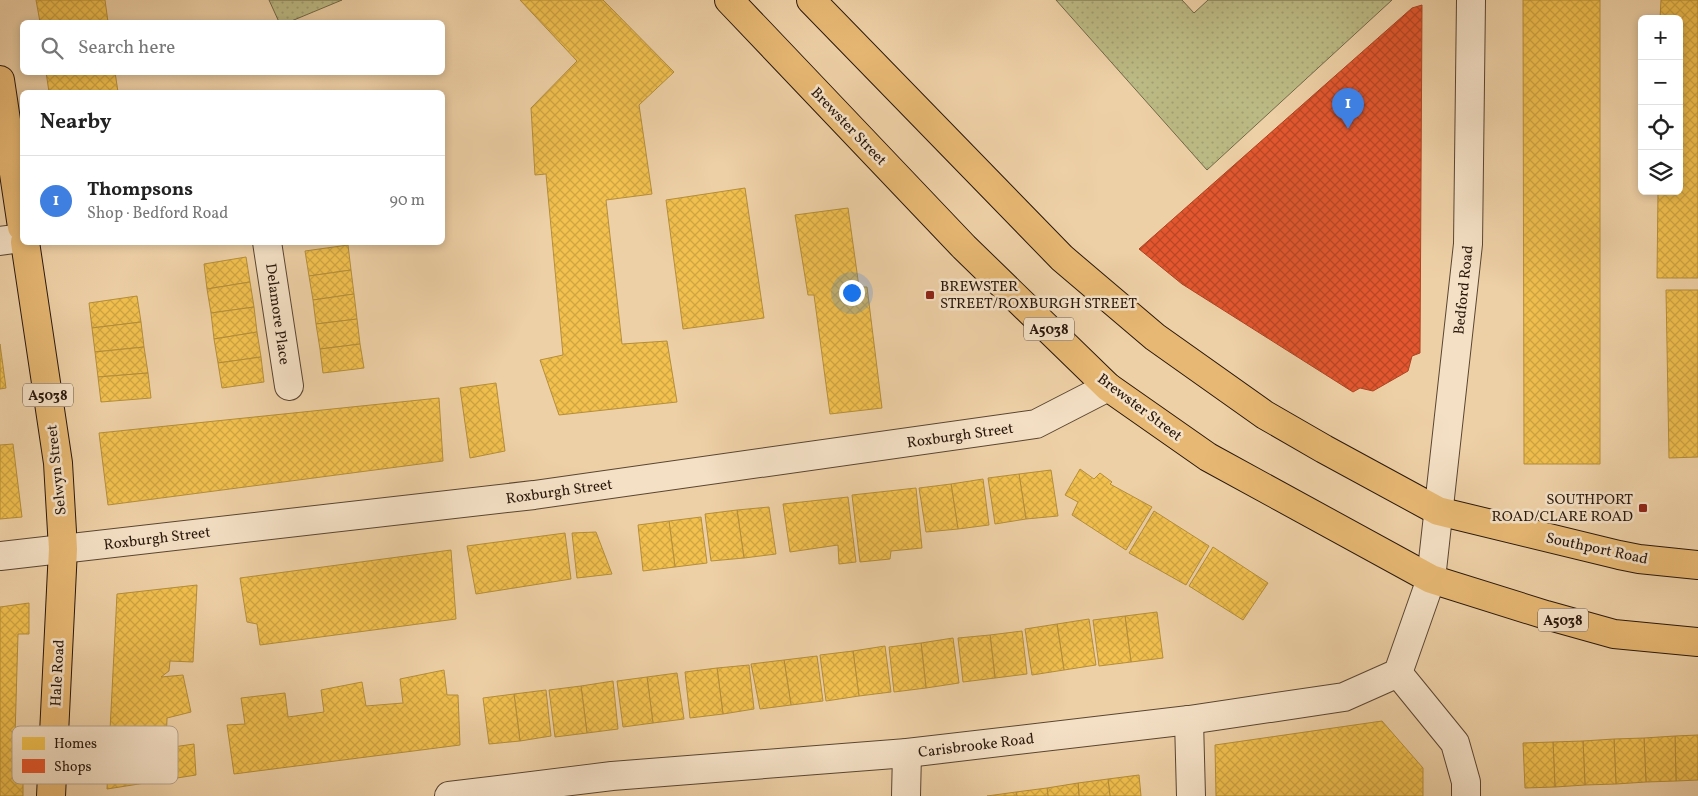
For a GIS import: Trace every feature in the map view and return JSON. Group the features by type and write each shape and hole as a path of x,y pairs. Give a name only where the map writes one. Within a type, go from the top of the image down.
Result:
{"main road":[{"name":"Brewster Street","path":"730,0 964,247 1108,387 1208,457 1431,579"},
{"path":"812,0 1062,258 1155,337 1265,415 1438,511"},
{"path":"0,80 20,214"},
{"name":"Selwyn Street","path":"25,245 58,463 63,549"},
{"name":"Southport Road","path":"1438,511 1639,559 1698,565"},
{"name":"Hale Road","path":"54,726 63,549"},
{"name":"A5038","path":"1431,579 1546,616 1614,634 1698,642"}],"street":[{"name":"Bedford Road","path":"1431,579 1468,244 1471,0"},
{"path":"0,241 20,238"},
{"name":"Delamore Place","path":"268,245 289,386"},
{"name":"Roxburgh Street","path":"0,556 534,495 1036,424 1108,387"},
{"path":"1431,579 1398,673 1455,742 1466,782 1466,796"},
{"name":"Carisbrooke Road","path":"449,796 612,786 1189,720 1344,697 1398,673"},
{"path":"1189,720 1191,796"},
{"path":"906,796 907,752"}],"shaded area":[{"path":"269,0 342,0 294,20 278,20"},
{"path":"1056,0 1182,0 1194,13 1208,0 1392,0 1207,170"}],"building: Homes":[{"path":"36,0 105,0 108,20 40,20"},
{"path":"520,0 603,0 674,72 639,105 652,194 606,200 622,344 667,341 677,402 559,415 540,360 563,355 546,174 535,175 531,108 577,61"},
{"path":"1523,0 1600,0 1600,464 1524,464"},
{"path":"1661,0 1698,0 1698,278 1657,278 1658,195 1683,195 1683,15 1660,15"},
{"path":"46,75 115,75 118,90 49,90"},
{"path":"745,188 764,318 683,329 666,200"},
{"path":"848,208 859,287 867,287 882,408 830,414 814,295 808,295 795,215"},
{"path":"348,245 351,270 309,276 305,251"},
{"path":"246,257 250,282 207,289 204,264"},
{"path":"351,270 354,294 313,300 309,276"},
{"path":"250,282 254,307 211,313 207,289"},
{"path":"1666,290 1698,290 1698,457 1669,458"},
{"path":"354,294 357,319 316,324 313,300"},
{"path":"137,296 141,322 92,328 89,303"},
{"path":"254,307 257,332 214,339 211,313"},
{"path":"357,319 360,344 320,349 316,324"},
{"path":"141,322 144,347 95,352 92,328"},
{"path":"257,332 261,357 218,363 214,339"},
{"path":"0,344 6,388 0,389"},
{"path":"360,344 364,368 323,373 320,349"},
{"path":"144,347 148,373 98,377 95,352"},
{"path":"261,357 264,382 222,388 218,363"},
{"path":"148,373 151,398 101,402 98,377"},
{"path":"496,383 505,451 470,458 460,388"},
{"path":"439,398 443,461 108,505 99,433"},
{"path":"13,444 22,517 0,519 0,445"},
{"path":"1080,469 1094,479 1100,473 1112,482 1110,484 1152,507 1126,550 1072,515 1078,502 1065,495"},
{"path":"1051,470 1058,516 1026,519 1019,474"},
{"path":"1019,474 1026,519 995,524 988,478"},
{"path":"983,479 989,525 958,529 951,484"},
{"path":"951,484 958,529 926,532 919,488"},
{"path":"916,488 922,548 891,551 890,559 860,562 852,495"},
{"path":"848,497 856,562 839,564 838,545 790,552 783,504"},
{"path":"769,507 776,554 744,558 737,510"},
{"path":"737,510 744,558 711,561 705,514"},
{"path":"1154,511 1209,546 1186,585 1129,553"},
{"path":"701,517 707,563 675,567 669,521"},
{"path":"669,521 675,567 643,571 638,525"},
{"path":"596,532 612,574 577,578 572,533"},
{"path":"565,533 571,579 476,594 467,546"},
{"path":"1213,547 1268,583 1243,620 1189,586"},
{"path":"451,550 456,619 260,645 257,624 247,622 240,578"},
{"path":"197,585 193,662 170,661 169,671 161,677 183,675 191,712 167,718 167,726 110,726 117,594"},
{"path":"29,603 29,634 18,634 15,726 12,726 12,784 23,784 23,796 0,796 0,607"},
{"path":"1157,612 1163,658 1131,662 1125,616"},
{"path":"1125,616 1131,662 1099,666 1093,620"},
{"path":"1089,619 1096,665 1064,670 1057,624"},
{"path":"1057,624 1064,670 1032,675 1025,629"},
{"path":"1022,631 1027,674 995,678 990,635"},
{"path":"990,635 995,678 963,682 958,638"},
{"path":"953,638 959,683 926,688 921,643"},
{"path":"921,643 926,688 894,692 889,647"},
{"path":"885,646 891,692 859,696 853,651"},
{"path":"853,651 859,696 826,701 820,655"},
{"path":"817,656 823,701 791,705 784,660"},
{"path":"784,660 791,705 760,709 751,664"},
{"path":"749,665 754,709 723,714 717,668"},
{"path":"717,668 723,714 690,718 685,672"},
{"path":"444,670 447,695 458,695 460,745 234,774 227,725 245,724 241,698 285,693 288,717 324,712 321,690 362,682 366,706 403,703 400,679"},
{"path":"677,673 684,719 653,723 647,677"},
{"path":"647,677 653,723 623,727 617,681"},
{"path":"613,681 618,729 587,733 581,686"},
{"path":"581,686 587,733 555,737 549,690"},
{"path":"546,690 551,736 520,741 514,694"},
{"path":"514,694 520,741 489,744 483,698"},
{"path":"1382,721 1423,768 1423,796 1216,796 1215,745"},
{"path":"1698,735 1698,780 1676,781 1675,736"},
{"path":"1675,736 1676,781 1646,782 1644,738"},
{"path":"1644,738 1646,782 1616,784 1614,739"},
{"path":"1614,739 1616,784 1585,785 1583,741"},
{"path":"1583,741 1585,785 1555,787 1553,742"},
{"path":"1553,742 1555,787 1525,788 1523,743"},
{"path":"194,744 196,775 178,778 178,746"},
{"path":"1139,775 1141,796 1110,796 1108,779"},
{"path":"1108,779 1110,796 1079,796 1078,783"},
{"path":"1078,783 1079,796 1048,796 1047,788"},
{"path":"107,784 139,784 107,789"},
{"path":"1047,788 1048,796 1017,796 1016,792"},
{"path":"1016,792 1017,796 987,796"}],"building: Shops":[{"path":"1422,5 1420,353 1412,356 1408,371 1373,391 1360,388 1353,392 1182,284 1139,249 1412,8"}],"place":[{"name":"Thompsons","path":"1348,129"},
{"name":"BREWSTER STREET/ROXBURGH STREET","path":"930,295"},
{"name":"SOUTHPORT ROAD/CLARE ROAD","path":"1643,508"}]}
